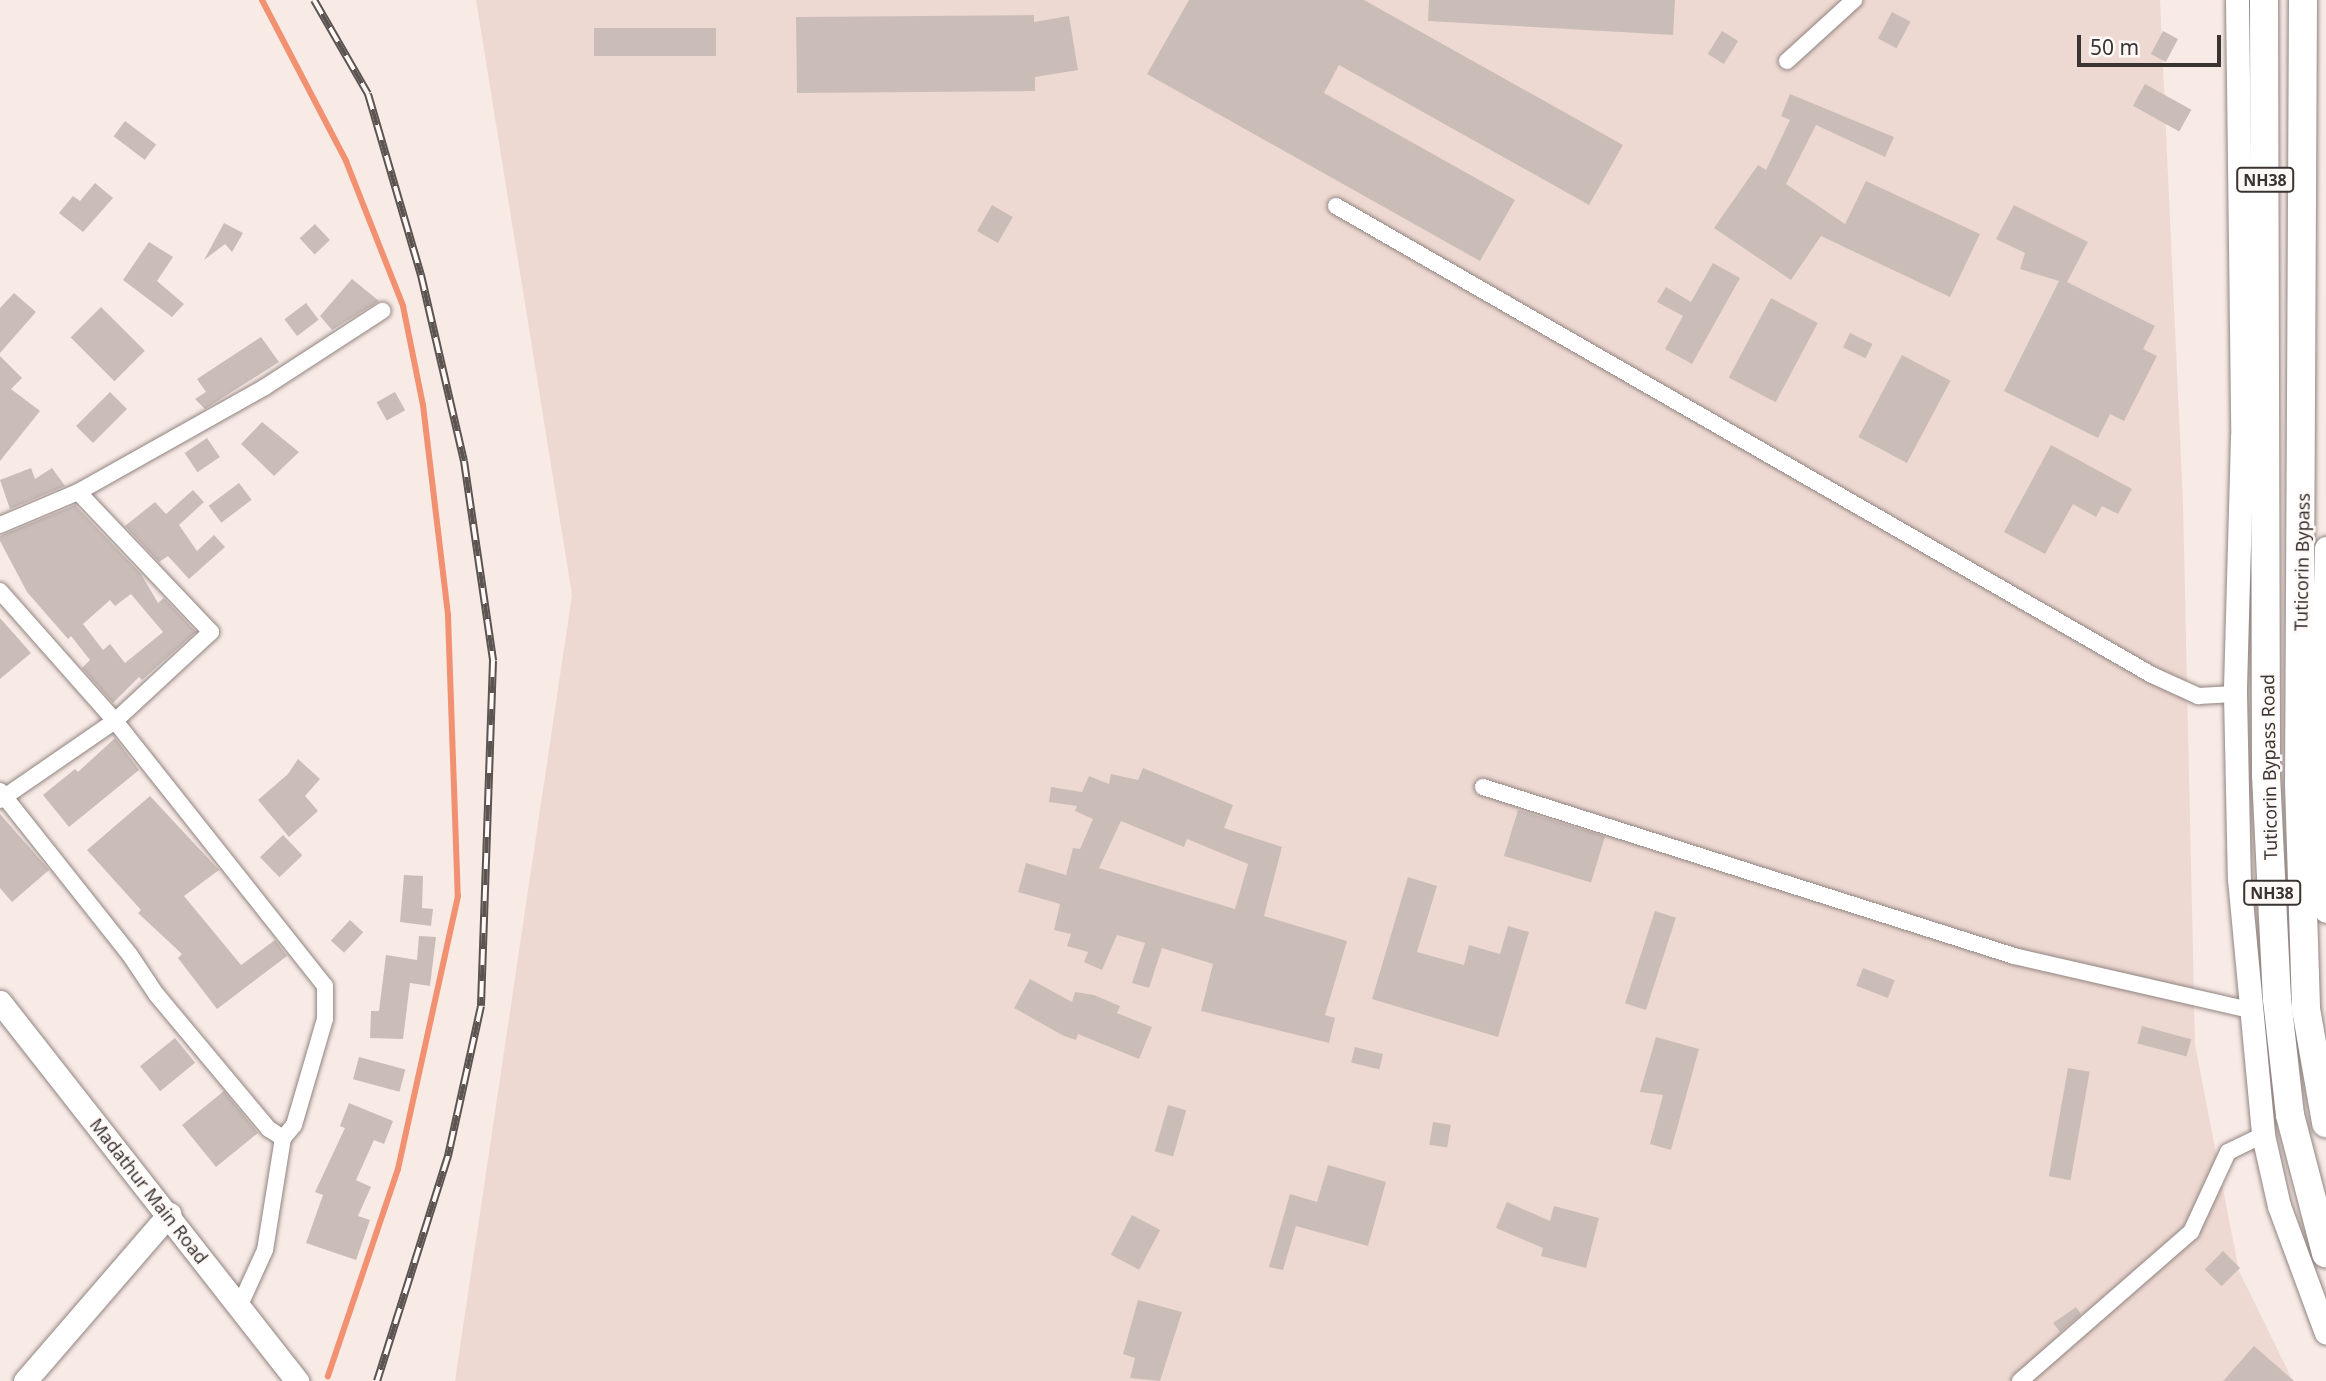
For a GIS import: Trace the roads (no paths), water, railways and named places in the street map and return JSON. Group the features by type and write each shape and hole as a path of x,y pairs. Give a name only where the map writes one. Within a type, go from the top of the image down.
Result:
{"highway":[{"name":"Tuticorin Bypass","path":"2264,0 2268,527"},
{"name":"Tuticorin Bypass","path":"2303,0 2299,784 2306,1009 2326,1123"},
{"name":"Tuticorin Bypass Road","path":"2268,527 2266,775 2277,999 2290,1115 2326,1253"}],"street":[{"path":"1787,61 1854,0"},
{"path":"2237,0 2242,437 2235,694 2239,879 2254,1011 2263,1135 2279,1206 2326,1333"},
{"path":"1336,206 2152,675 2198,696 2235,694"},
{"path":"0,525 78,492 265,387 382,311"},
{"path":"78,492 211,632 115,721 2,796 156,994 269,1129 283,1138"},
{"path":"2326,548 2321,743 2326,911"},
{"path":"0,592 115,721 325,986 325,1019 294,1125 283,1138 265,1250 239,1307"},
{"path":"1483,787 2014,956 2254,1011"},
{"name":"Madathur Main Road","path":"0,1002 169,1214 297,1381"},
{"path":"2020,1381 2191,1232 2228,1152 2263,1135"},
{"path":"25,1381 169,1214"}],"waterway":[{"path":"262,0 346,161 403,306 423,405 448,616 458,896 398,1169 328,1376"}],"railway":[{"path":"314,0 368,94 421,275 464,461 493,661 481,1006 448,1156 377,1381"}]}
